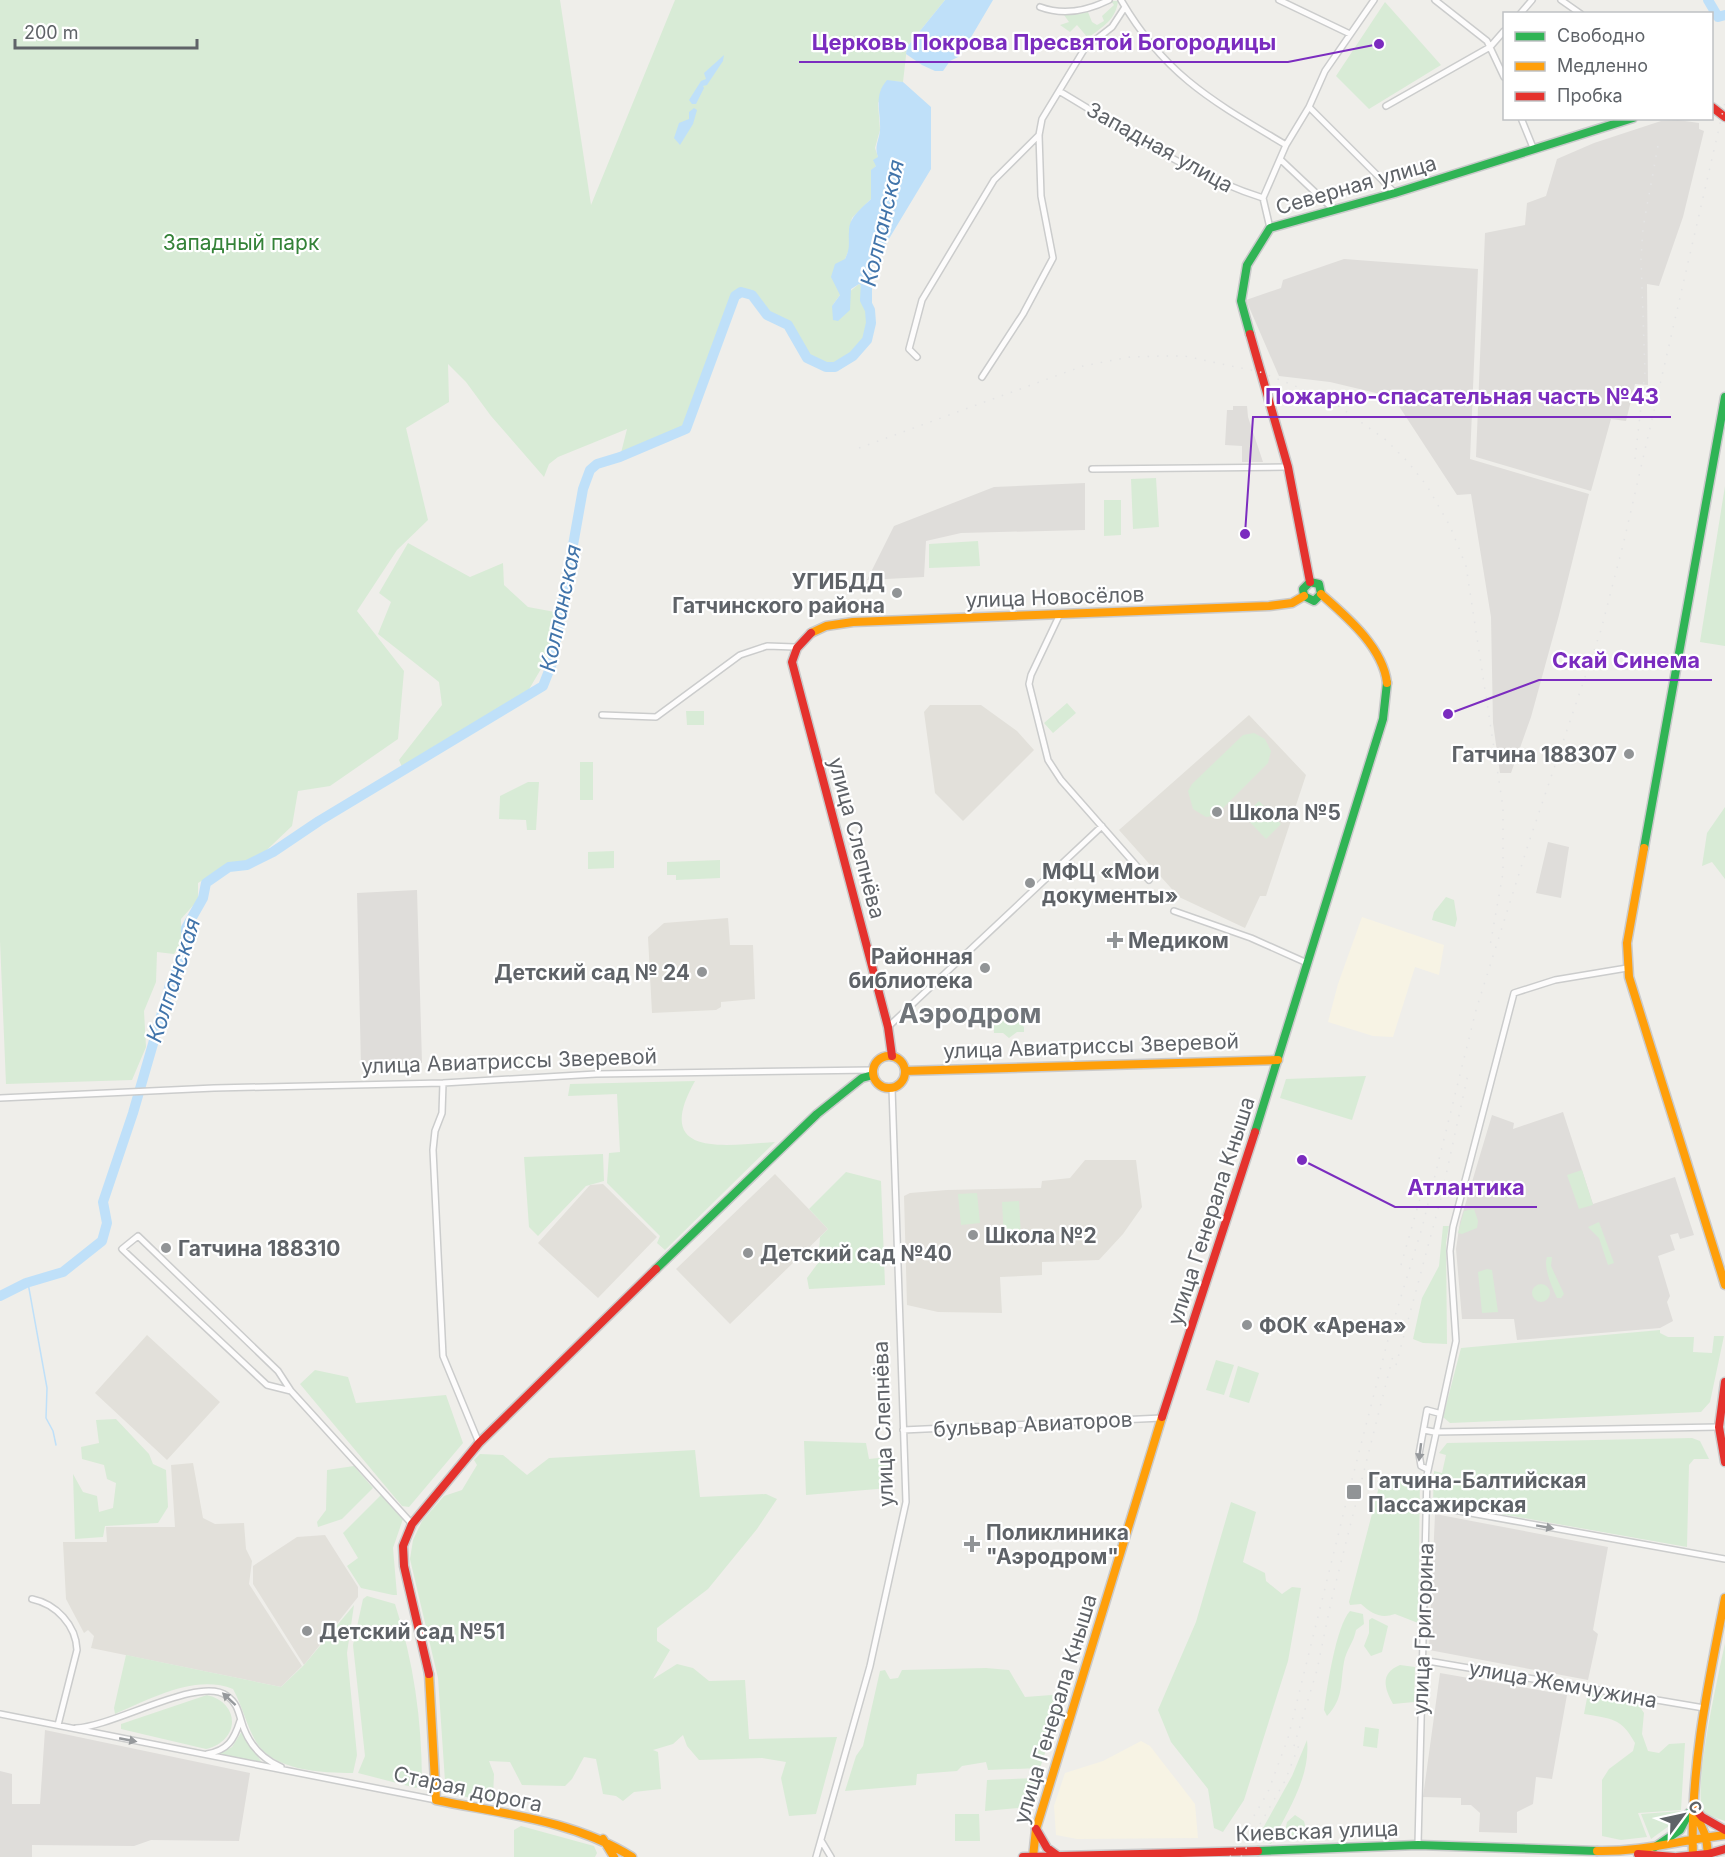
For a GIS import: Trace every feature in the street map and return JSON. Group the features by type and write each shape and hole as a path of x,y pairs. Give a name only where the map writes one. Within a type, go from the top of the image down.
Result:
{"street":[{"path":"1040,7 1071,12 1090,9 1109,0"},
{"path":"1121,0 1155,50 1180,75 1205,96 1286,145"},
{"path":"1279,0 1350,34"},
{"path":"1270,228 1263,198 1286,145 1309,107 1325,72 1350,34 1363,20 1374,0"},
{"path":"1435,0 1487,41 1503,75"},
{"path":"1522,12 1532,0"},
{"path":"1561,0 1578,12"},
{"path":"982,378 1023,314 1053,258 1041,196 1038,135 1042,119 1085,48 1112,27 1125,7"},
{"path":"1386,106 1490,47 1503,32"},
{"name":"Западная улица","path":"1059,91 1192,169 1238,190 1263,198"},
{"path":"1309,107 1395,193"},
{"path":"1713,108 1725,117"},
{"path":"1522,120 1534,151"},
{"name":"Северная улица","path":"1310,582 1288,467 1241,301 1247,265 1270,228 1336,211 1534,151 1627,120"},
{"path":"917,357 909,349 922,300 994,180 1038,135"},
{"path":"1281,160 1336,211"},
{"path":"1725,397 1627,943 1627,968 1725,1285"},
{"path":"1092,469 1288,467"},
{"path":"1310,582 1319,584 1321,594 1314,600 1304,596 1303,589 1310,582"},
{"name":"улица Генерала Кныша","path":"1033,1857 1036,1829 1162,1418 1278,1060 1387,700 1386,676 1378,657 1321,594"},
{"name":"улица Новосёлов","path":"795,647 807,633 822,627 880,620 1269,606 1292,603 1304,596"},
{"path":"1060,614 1031,675 1031,697 1048,760 1061,780 1149,880"},
{"path":"602,715 656,717 740,655 767,646 795,647"},
{"name":"улица Слепнёва","path":"795,647 792,662 888,1027 892,1056"},
{"path":"888,1027 1102,826"},
{"path":"1174,911 1251,938 1307,963"},
{"name":"улица Григорина","path":"1418,1845 1427,1470 1456,1341 1450,1251 1453,1227 1514,993 1555,980 1627,968"},
{"path":"436,1800 430,1678 404,1566 403,1546 412,1524 479,1443 575,1346 809,1122 849,1087 873,1072 877,1062 884,1056 892,1056 904,1064 905,1071 899,1084 892,1088 884,1087 873,1072"},
{"name":"улица Авиатриссы Зверевой","path":"905,1071 1278,1060"},
{"path":"843,1070 852,1079 849,1087"},
{"name":"улица Авиатриссы Зверевой","path":"0,1098 146,1093 214,1088 442,1083 596,1074 843,1070 873,1072"},
{"path":"442,1083 442,1113 435,1131 433,1150 443,1356 479,1443"},
{"name":"улица Слепнёва","path":"816,1857 870,1666 906,1502 892,1088"},
{"path":"291,1391 267,1385 122,1249 138,1236 278,1371 291,1391 412,1524"},
{"path":"1725,1382 1719,1427 1725,1461"},
{"path":"1427,1470 1418,1461 1427,1410 1438,1413"},
{"name":"бульвар Авиаторов","path":"903,1430 1162,1418"},
{"path":"1424,1430 1434,1432 1719,1427"},
{"path":"1426,1505 1725,1559"},
{"path":"1653,1849 1685,1824 1725,1598"},
{"path":"32,1599 50,1604 68,1623 76,1640 77,1650 58,1725"},
{"name":"улица Жемчужина","path":"1422,1660 1704,1708"},
{"name":"Старая дорога","path":"71,1728 96,1725 205,1689 226,1695 234,1702 258,1753 270,1762 291,1772"},
{"name":"Старая дорога","path":"0,1714 555,1825 602,1839 619,1847 632,1857"},
{"path":"202,1754 224,1748 232,1742 241,1720"},
{"path":"1691,1800 1702,1817 1725,1830"},
{"path":"1691,1800 1706,1837 1708,1854"},
{"path":"1691,1800 1693,1857"},
{"path":"1036,1829 1047,1848 1058,1856"},
{"path":"1612,1851 1653,1849 1692,1839 1725,1835"},
{"path":"602,1839 606,1857"},
{"path":"602,1839 614,1857"},
{"path":"822,1842 831,1857"},
{"name":"Киевская улица","path":"1023,1857 1271,1854 1418,1845 1612,1851"},
{"path":"619,1847 622,1857"},
{"path":"1612,1851 1693,1857 1725,1849"}],"shaded area":[{"path":"1678,120 1699,123 1699,129 1704,131 1683,217 1659,286 1647,284 1648,385 1635,384 1626,421 1611,419 1591,491 1476,457 1485,233 1525,225 1527,203 1546,196 1557,159 1594,143 1661,121"},
{"path":"1344,259 1478,269 1470,459 1589,494 1531,717 1511,773 1500,773 1493,723 1491,617 1471,494 1457,495 1393,397 1330,382 1279,376 1246,300 1281,288 1283,280"},
{"path":"1233,406 1247,406 1248,417 1263,462 1242,462 1242,446 1225,445 1227,410 1233,410"},
{"path":"1085,483 1085,530 961,533 926,541 924,577 867,580 894,526 994,487"},
{"path":"930,705 981,705 1017,731 1034,750 963,821 935,793 924,712"},
{"name":"Школа №5","path":"1249,715 1306,775 1266,896 1260,896 1245,928 1179,897 1119,830"},
{"path":"1548,842 1569,847 1561,898 1536,893"},
{"path":"417,890 422,1063 361,1066 357,893"},
{"path":"1362,917 1444,945 1439,975 1415,967 1393,1037 1373,1036 1328,1022 1338,984"},
{"name":"Детский сад № 24","path":"728,918 730,945 753,945 755,999 721,1002 721,1007 716,1010 652,1013 648,937 664,923"},
{"path":"1563,1112 1593,1204 1675,1177 1694,1235 1680,1239 1678,1233 1670,1235 1675,1250 1658,1256 1670,1296 1667,1302 1673,1321 1660,1328 1517,1340 1514,1319 1462,1319 1456,1249 1460,1222 1492,1115 1514,1123 1513,1129"},
{"name":"Школа №2","path":"1085,1160 1136,1160 1142,1207 1123,1234 1099,1260 1042,1262 1042,1275 1000,1277 1002,1313 938,1312 907,1305 904,1196 910,1193 947,1190 1041,1188 1042,1181 1070,1178"},
{"name":"Детский сад №40","path":"775,1174 828,1229 730,1324 676,1269"},
{"path":"603,1184 657,1237 598,1298 538,1243 590,1185"},
{"path":"147,1335 220,1402 167,1460 95,1393"},
{"path":"193,1463 203,1518 215,1524 244,1523 246,1549 252,1561 249,1584 302,1666 281,1687 91,1648 94,1636 88,1630 84,1633 66,1599 63,1542 107,1542 106,1527 175,1527 171,1465"},
{"path":"1435,1514 1608,1547 1593,1630 1598,1634 1588,1680 1429,1650"},
{"name":"Детский сад №51","path":"325,1535 358,1587 358,1597 304,1665 253,1584 253,1566 297,1537"},
{"path":"1440,1673 1567,1695 1552,1779 1536,1777 1533,1804 1517,1812 1517,1833 1479,1832 1480,1813 1471,1805 1461,1805 1461,1798 1423,1797"},
{"path":"45,1730 250,1773 239,1841 151,1840 134,1846 32,1845 32,1857 0,1857 0,1771 12,1774 12,1804 40,1804"},
{"path":"1141,1741 1150,1746 1195,1804 1198,1838 1077,1839 1056,1835 1054,1806 1065,1773 1103,1761"}],"green space":[{"name":"Западный парк","path":"0,0 560,0 591,205 675,0 945,0 907,47 903,82 891,81 878,103 880,130 875,148 878,157 876,166 871,171 871,199 852,218 849,230 851,245 845,259 840,295 832,306 859,284 862,286 870,310 869,334 853,356 835,367 826,367 807,358 788,325 767,315 752,295 741,292 735,296 686,429 620,457 627,429 558,457 549,464 544,477 491,416 466,382 448,364 449,402 406,428 428,520 397,550 357,611 404,671 398,739 330,786 298,791 292,826 254,862 228,865 198,883 198,900 181,919 181,943 174,954 157,952 156,982 144,1011 146,1047 132,1080 6,1084 0,941"},
{"path":"1111,1 1118,1 1111,18 1088,38 1077,25 1070,32 1060,25 1069,22 1064,15 1088,12 1092,22 1097,25 1104,21 1102,16 1114,5"},
{"path":"1385,2 1441,65 1369,109 1336,76"},
{"path":"1156,478 1159,527 1133,529 1131,479"},
{"path":"1725,486 1725,646 1700,642"},
{"path":"1104,500 1121,500 1121,535 1104,536"},
{"path":"978,541 980,566 929,568 929,544"},
{"path":"408,543 470,577 503,563 504,585 528,607 555,612 548,657 528,691 402,767 399,760 442,705 439,682 378,634 391,602 379,593"},
{"path":"1067,703 1076,713 1053,733 1044,723"},
{"path":"686,711 704,711 704,725 687,725"},
{"path":"1254,733 1265,739 1271,751 1268,763 1220,811 1212,816 1206,817 1193,809 1188,791 1192,784 1243,735"},
{"path":"580,762 593,762 593,800 580,800"},
{"path":"528,782 539,782 536,830 527,830 526,820 499,819 500,796"},
{"path":"1259,801 1281,824 1266,839 1244,816"},
{"path":"1725,807 1725,879 1712,862 1702,866 1707,833"},
{"path":"614,851 614,868 588,869 588,852"},
{"path":"720,860 720,878 676,880 676,875 667,875 667,862"},
{"path":"1446,897 1454,900 1457,919 1455,927 1432,920 1434,912"},
{"path":"1008,1010 1024,1027 1024,1032 1017,1032 1009,1038 1003,1033 994,1033 993,1017"},
{"path":"1366,1076 1352,1120 1280,1098 1286,1079"},
{"path":"695,1081 684,1106 682,1124 688,1135 700,1142 717,1145 775,1142 665,1250 657,1243 660,1236 607,1183 609,1153 620,1152 617,1094 568,1096 570,1084"},
{"path":"603,1154 604,1181 586,1186 538,1236 529,1227 524,1157"},
{"path":"1582,1170 1593,1205 1579,1209 1567,1175"},
{"path":"846,1172 881,1181 885,1285 809,1289 807,1278 818,1263 820,1237 828,1229 809,1209"},
{"path":"977,1193 980,1223 961,1225 958,1194"},
{"path":"1019,1201 1021,1237 1004,1238 1002,1202"},
{"path":"1474,1209 1478,1221 1477,1228 1462,1234 1458,1233 1464,1211"},
{"path":"1599,1222 1614,1263 1608,1265 1599,1238 1588,1227"},
{"path":"1443,1226 1449,1226 1446,1243 1447,1344 1423,1343 1413,1339 1422,1298 1439,1266"},
{"path":"1547,1257 1552,1257 1551,1266 1564,1294 1561,1298 1557,1298 1549,1277 1546,1266"},
{"path":"1492,1270 1498,1312 1482,1313 1478,1272"},
{"path":"1537,1284 1545,1284 1550,1289 1548,1300 1537,1302 1532,1297 1532,1289"},
{"path":"1660,1330 1660,1333 1668,1337 1694,1337 1693,1352 1712,1353 1714,1336 1724,1336 1710,1402 1701,1412 1450,1423 1443,1417 1461,1348"},
{"path":"1216,1360 1234,1365 1224,1395 1206,1390"},
{"path":"1238,1366 1259,1373 1249,1403 1229,1397"},
{"path":"315,1370 348,1377 356,1403 446,1395 463,1443 409,1507 402,1506 300,1384"},
{"path":"116,1419 149,1454 153,1464 166,1470 168,1507 158,1523 105,1526 103,1537 75,1539 73,1474 83,1492 97,1496 99,1512 113,1508 116,1483 107,1479 104,1465 82,1459 81,1447 99,1443 96,1420"},
{"path":"1692,1438 1700,1441 1709,1459 1694,1459 1689,1465 1687,1547 1433,1502 1434,1471 1442,1473 1446,1455 1439,1453 1447,1443"},
{"path":"804,1441 866,1443 869,1459 888,1457 889,1488 806,1495"},
{"path":"695,1450 700,1497 766,1494 777,1499 757,1529 708,1589 657,1628 657,1641 670,1650 653,1679 677,1664 693,1668 709,1681 745,1680 749,1739 837,1737 816,1814 789,1816 781,1778 786,1762 762,1758 699,1760 687,1746 683,1735 673,1744 653,1750 658,1752 661,1789 634,1792 623,1801 616,1796 603,1794 596,1759 584,1757 572,1779 565,1786 522,1785 510,1762 489,1761 494,1774 493,1798 487,1801 456,1795 445,1781 438,1678 410,1559 413,1540 422,1521 444,1496 462,1490 477,1465 474,1460 480,1454 503,1455 527,1475 549,1458"},
{"path":"354,1466 373,1488 342,1519 318,1527 317,1522 326,1510 327,1470"},
{"path":"1420,1476 1418,1623 1395,1614 1377,1615 1361,1604 1350,1605 1349,1602 1380,1483 1391,1482 1393,1477"},
{"path":"381,1495 403,1519 393,1548 397,1595 361,1588 347,1566 358,1558 343,1533"},
{"path":"1231,1502 1256,1512 1243,1562 1265,1573 1266,1581 1282,1594 1292,1587 1301,1588 1288,1661 1244,1800 1223,1832 1214,1828 1208,1789 1171,1742 1158,1710 1196,1622"},
{"path":"367,1596 395,1604 402,1626 416,1692 420,1737 422,1783 416,1788 358,1773 365,1756 353,1645 363,1599"},
{"path":"354,1605 347,1653 357,1755 353,1773 313,1771 285,1764 273,1758 255,1740 233,1689 218,1685 203,1684 173,1690 115,1714 114,1708 126,1655 281,1687 304,1665"},
{"path":"1350,1611 1363,1614 1364,1624 1356,1630 1346,1654 1339,1697 1327,1716 1324,1710 1333,1658 1340,1630"},
{"path":"1372,1618 1388,1626 1382,1652 1371,1656 1364,1646 1369,1633 1369,1620"},
{"path":"1725,1643 1725,1821 1704,1814 1701,1802 1701,1782 1707,1732"},
{"path":"1400,1665 1415,1667 1414,1702 1393,1704 1387,1692 1386,1682 1389,1672"},
{"path":"986,1668 1009,1670 1025,1697 1065,1694 1040,1768 988,1770 986,1762 962,1766 957,1771 917,1774 916,1785 845,1791 856,1756 863,1746 880,1671 885,1670 890,1679 898,1678 902,1670"},
{"path":"1588,1693 1636,1701 1644,1713 1642,1734 1648,1751 1659,1753 1669,1744 1685,1743 1681,1810 1638,1813 1647,1837 1621,1840 1602,1836 1602,1780 1609,1769 1633,1751 1635,1743 1620,1724 1584,1714"},
{"path":"207,1695 218,1699 231,1713 230,1731 217,1745 206,1749 121,1729 121,1724"},
{"path":"1365,1727 1379,1729 1377,1748 1363,1746"},
{"path":"242,1731 262,1763 218,1754 232,1747"},
{"path":"1307,1740 1302,1781 1271,1844 1262,1841 1258,1837 1292,1776"},
{"path":"1038,1778 1030,1807 985,1811 987,1780"},
{"path":"1682,1811 1680,1818 1651,1839 1641,1814"},
{"path":"955,1814 979,1814 980,1841 955,1841"},
{"path":"1295,1815 1304,1821 1307,1834 1289,1841 1284,1836 1287,1822"},
{"path":"521,1826 594,1846 597,1853 595,1857 514,1857 514,1830"}],"water":[{"path":"945,0 993,0 960,56 950,61 943,71 935,71 906,54 907,47"},
{"path":"724,55 723,61 707,85 703,86 696,104 692,104 689,100 701,81 706,79 704,73"},
{"path":"887,80 903,82 931,107 931,169 872,267 872,308 870,310 862,286 859,284 851,289 850,310 838,321 833,320 832,306 840,295 831,277 835,264 845,259 847,255 851,221 871,199 871,170 876,166 873,160 878,157 876,150 880,130 879,98"},
{"path":"694,108 697,110 693,124 680,145 674,138 679,123 689,119 689,112"}],"waterway":[{"name":"Колпанская","path":"1708,0 1718,17 1725,15"},
{"name":"Колпанская","path":"0,1296 26,1283 63,1272 102,1241 107,1223 103,1202 133,1113 170,985 180,964 186,942 186,928 203,898 206,883 229,867 247,865 273,852 319,821 543,686 552,663 583,489 590,470 597,464 620,457 686,429 735,296 741,292 752,295 767,315 788,325 807,358 826,367 835,367 853,356 867,340 871,323 870,310 865,300 866,281"},
{"path":"28,1283 47,1388 46,1418 53,1431 56,1445"}],"railway":[{"path":"1230,1857 1268,1792 1288,1738 1389,1336 1422,1228 1476,1010 1529,842 1601,630 1624,541 1725,102"},
{"path":"1635,459 1645,372 1641,259 1643,228 1659,140"},
{"path":"859,448 1083,366 1130,357 1162,356 1184,356 1260,372 1330,400 1386,440 1427,486 1450,526 1466,566 1503,807 1503,873 1490,946"},
{"path":"1396,1365 1441,1198 1468,1074"},
{"path":"1401,1265 1425,1181"},
{"path":"1294,1746 1317,1670 1331,1602 1393,1356"},
{"path":"1241,1857 1285,1781 1301,1740"}],"traffic: fast":[{"path":"1250,334 1241,301 1247,265 1270,228 1395,193 1627,120"},
{"path":"1644,848 1725,397"},
{"path":"1310,582 1319,584 1321,594"},
{"path":"1304,596 1303,589 1310,582"},
{"path":"1304,596 1314,601 1321,594"},
{"path":"1255,1132 1383,719 1387,683"},
{"path":"656,1269 817,1114 862,1078 873,1075"},
{"path":"1655,1847 1680,1830 1689,1813"},
{"path":"1258,1851 1418,1845 1597,1851"}],"traffic: slow":[{"path":"1321,594 1352,622 1371,645 1379,657 1387,683"},
{"path":"811,633 826,626 853,622 1269,606 1292,603 1304,596"},
{"path":"1644,848 1627,943 1629,977 1725,1285"},
{"path":"889,1056 900,1061 905,1072 900,1083 889,1088 878,1083 873,1072 878,1061 889,1056"},
{"path":"905,1071 1278,1060"},
{"path":"1033,1857 1036,1829 1162,1417"},
{"path":"1693,1857 1697,1759 1725,1598"},
{"path":"429,1674 436,1800 562,1826 586,1834 632,1857"},
{"path":"1694,1809 1706,1837 1708,1854"},
{"path":"1597,1851 1646,1848 1725,1835"},
{"path":"603,1839 614,1857"}],"traffic: jam":[{"path":"1713,108 1725,117"},
{"path":"1250,334 1288,467 1310,582"},
{"path":"811,633 797,648 792,662 888,1027 892,1056"},
{"path":"1162,1417 1255,1132"},
{"path":"429,1674 404,1566 403,1546 412,1524 479,1443 656,1269"},
{"path":"1725,1382 1719,1427 1725,1462"},
{"path":"1697,1811 1702,1817 1725,1830"},
{"path":"1036,1829 1047,1848 1058,1856"},
{"path":"1677,1857 1708,1854 1725,1849"},
{"path":"1023,1857 1258,1851"},
{"path":"1638,1854 1674,1857"}],"place":[{"name":"Церковь Покрова Пресвятой Богородицы","path":"1379,44"},
{"name":"Пожарно-спасательная часть №43","path":"1245,534"},
{"name":"УГИБДД Гатчинского района","path":"897,593"},
{"name":"Скай Синема","path":"1448,714"},
{"name":"Гатчина 188307","path":"1629,754"},
{"name":"Школа №5","path":"1217,812"},
{"name":"МФЦ «Мои документы»","path":"1030,883"},
{"name":"Медиком","path":"1115,940"},
{"name":"Районная библиотека","path":"985,968"},
{"name":"Детский сад № 24","path":"702,972"},
{"name":"Атлантика","path":"1302,1160"},
{"name":"Школа №2","path":"973,1235"},
{"name":"Гатчина 188310","path":"166,1248"},
{"name":"Детский сад №40","path":"748,1253"},
{"name":"ФОК «Арена»","path":"1247,1325"},
{"name":"Гатчина-Балтийская Пассажирская","path":"1354,1492"},
{"name":"Поликлиника \"Аэродром\"","path":"972,1544"},
{"name":"Детский сад №51","path":"307,1631"}],"district":[{"name":"Аэродром","path":"970,1013"}]}
